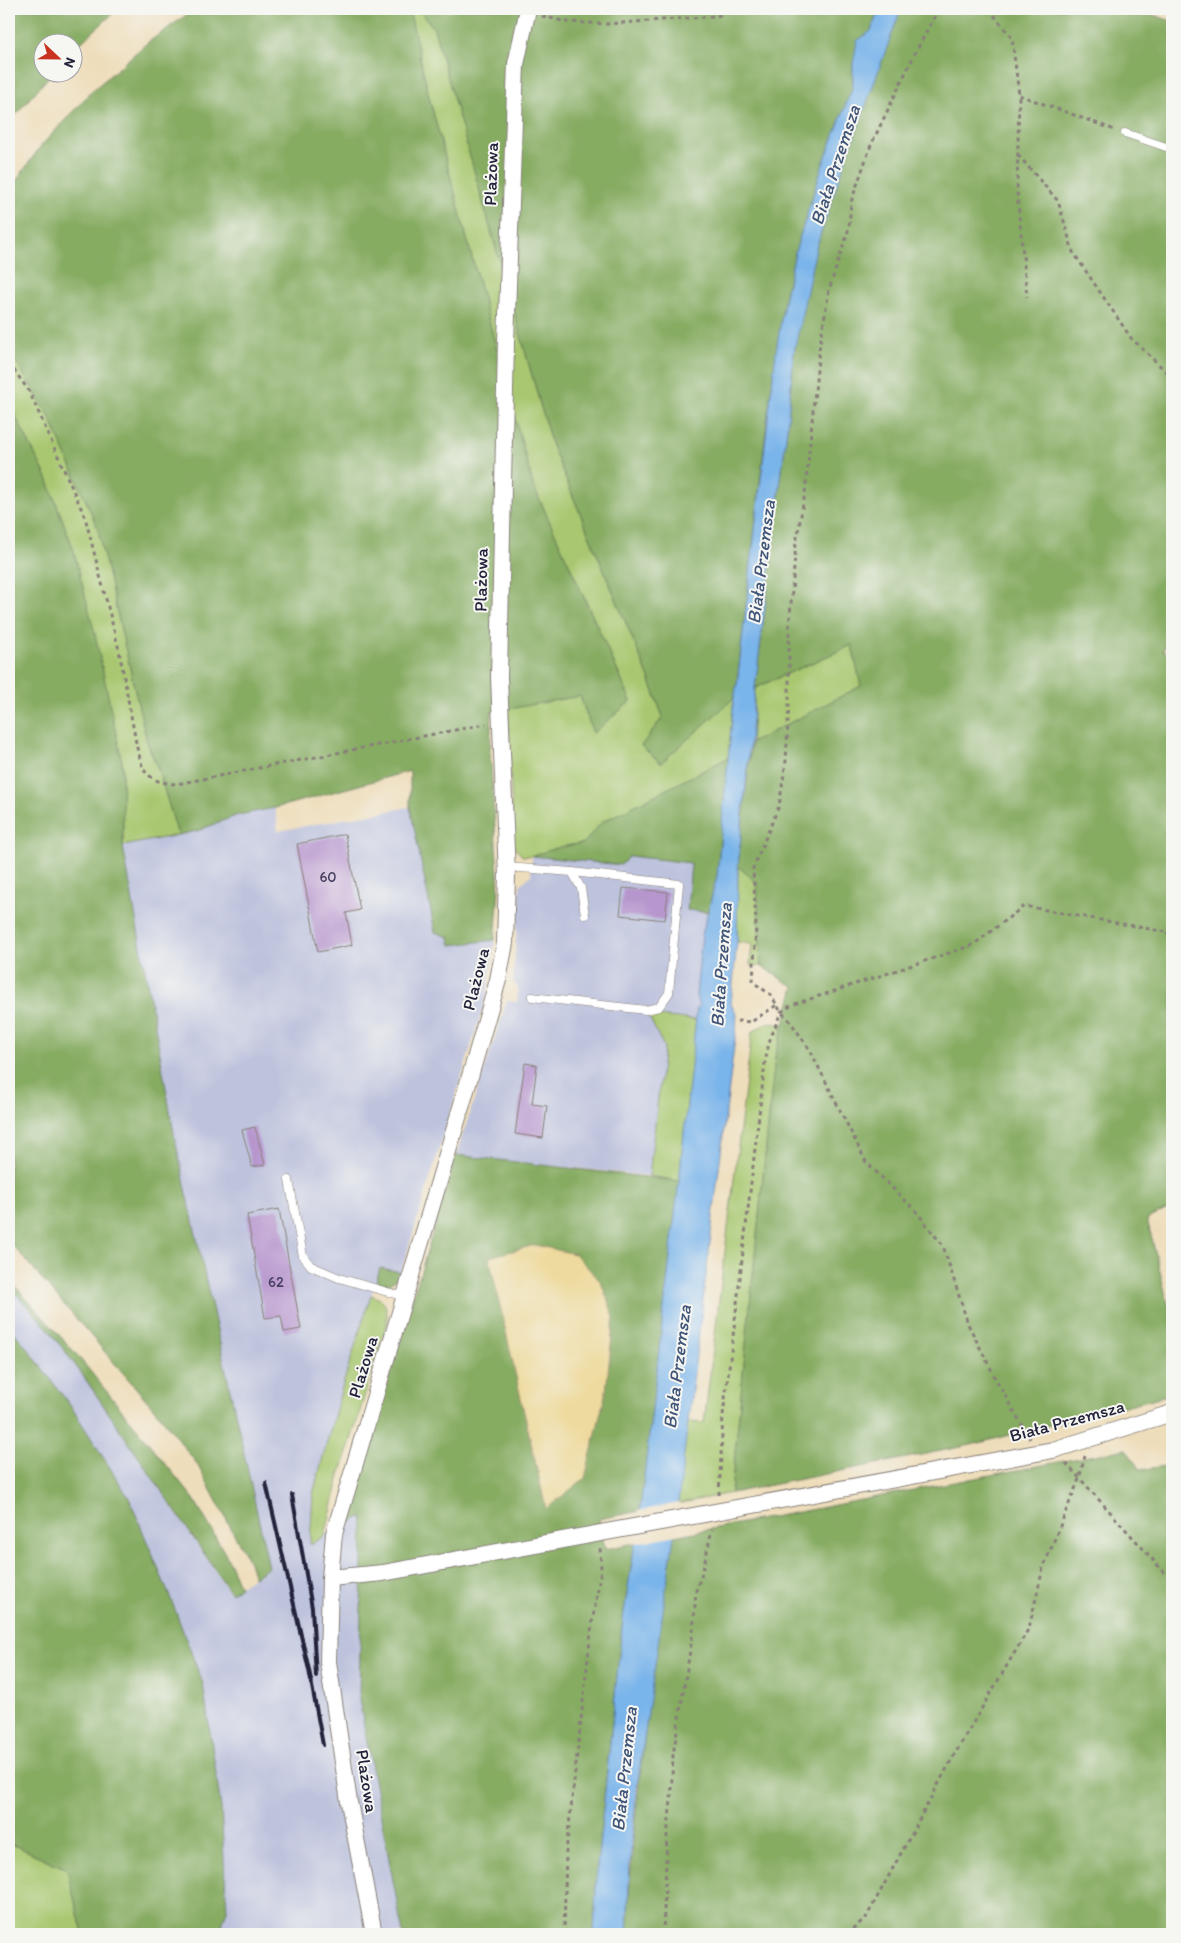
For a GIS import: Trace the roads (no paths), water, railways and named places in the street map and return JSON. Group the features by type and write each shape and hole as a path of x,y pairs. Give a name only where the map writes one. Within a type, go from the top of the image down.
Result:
{"street":[{"name":"Plażowa","path":"374,1934 349,1802 328,1662 330,1578 334,1534 498,980 505,943 507,867 499,667 506,342 516,64 527,11"},
{"name":"Biała Przemsza","path":"330,1578 383,1573 1046,1451 1172,1413"}],"lane":[{"path":"1125,133 1172,149"},
{"path":"507,867 679,884 669,993 659,1007 646,1010 532,997"},
{"path":"572,872 581,888 585,915"},
{"path":"290,1180 303,1256 311,1266 339,1278 405,1298"}],"water":[{"path":"879,9 901,9 837,184 816,248 794,352 787,429 755,688 738,866 737,942 731,1004 737,1014 736,1030 674,1536 637,1787 630,1861 627,1934 594,1934 597,1867 623,1619 640,1511 679,1181 697,1008 699,1007 696,995 702,935 717,876 734,698 776,351 785,296 796,249 822,167 853,86 853,64 857,41 871,31"}],"railway":[{"path":"266,1483 309,1670 323,1745"},
{"path":"292,1495 312,1608 316,1676"}]}
